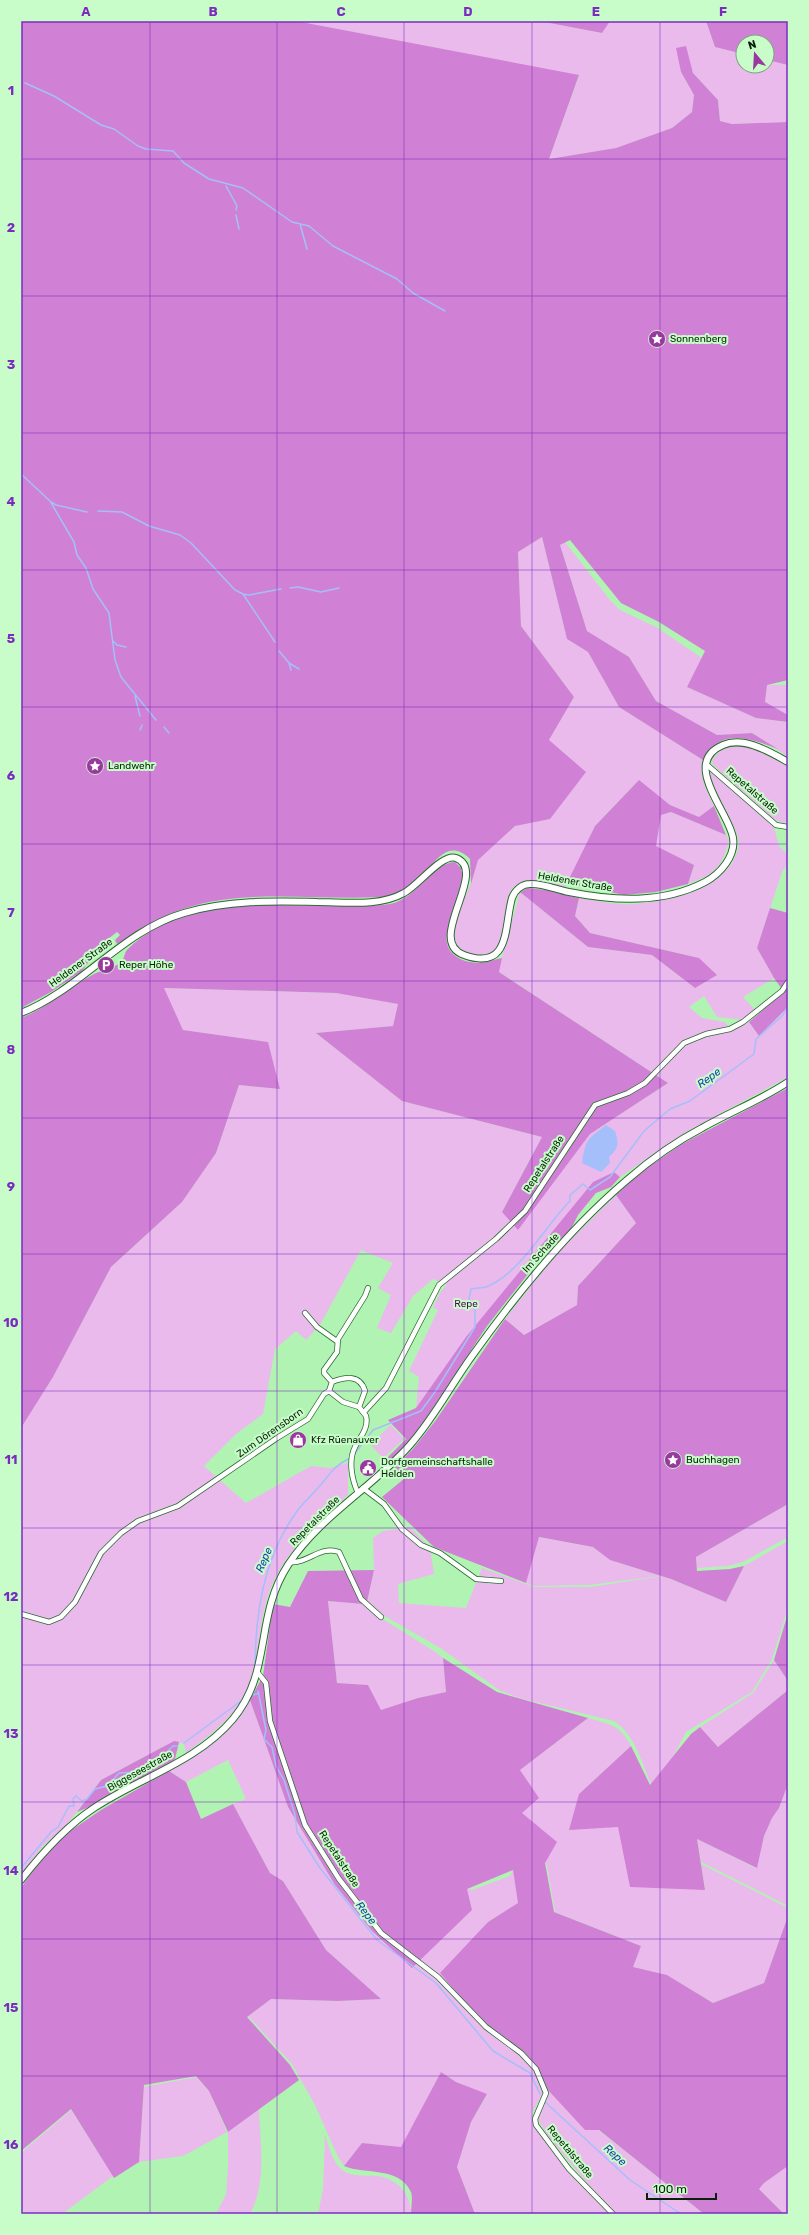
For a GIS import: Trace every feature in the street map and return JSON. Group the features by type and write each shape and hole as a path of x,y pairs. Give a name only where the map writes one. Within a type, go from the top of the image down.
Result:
{"street":[{"path":"706,764 715,750 725,744 735,742 757,747 788,762"},
{"name":"Repetalstraße","path":"706,764 776,825 788,827"},
{"name":"Heldener Straße","path":"21,1013 61,991 135,937 160,922 182,913 237,902 350,902 389,900 416,886 441,862 448,858 459,859 464,864 466,876 452,929 451,944 459,953 471,957 488,958 500,950 506,935 514,892 524,885 534,884 582,895 627,900 667,894 697,886 712,878 723,867 730,856 734,844 731,830 708,782 705,771 706,764"},
{"name":"Repetalstraße","path":"364,1412 386,1388 439,1285 496,1239 525,1211 595,1105 628,1093 645,1083 684,1043 706,1034 730,1029 743,1022 782,991 788,982"},
{"name":"Im Schade","path":"361,1490 409,1447 477,1349 523,1288 577,1227 610,1194 643,1166 676,1142 788,1082"},
{"path":"332,1382 323,1372 336,1352 338,1342 368,1288"},
{"path":"305,1313 317,1327 338,1342"},
{"path":"332,1382 350,1377 360,1383 365,1391 359,1407"},
{"path":"332,1382 329,1391 343,1402 359,1407 364,1412 367,1419 366,1426 354,1449 351,1463 352,1478 361,1490 384,1504 402,1528 421,1545 440,1553 476,1579 501,1581"},
{"name":"Zum Dörensborn","path":"21,1614 50,1622 58,1619 75,1602 97,1558 110,1542 138,1521 184,1502 277,1438 308,1419 324,1394 329,1391"},
{"name":"Repetalstraße","path":"361,1490 312,1534 290,1562 277,1583 268,1608 258,1672 266,1683 270,1721 305,1824 339,1879 381,1933 438,1977 486,2027 521,2053 536,2070 546,2093 535,2119 536,2125 569,2169 613,2214"},
{"path":"290,1562 300,1562 323,1551 339,1552 352,1576 359,1595 382,1616"},
{"name":"Biggeseestraße","path":"21,1880 49,1845 79,1819 116,1795 185,1757 219,1734 241,1708 258,1672"}],"green space":[{"path":"296,21 539,21 601,33 610,21 706,21 715,47 735,52 735,74 775,74 775,62 788,65 788,122 732,124 720,121 718,100 693,73 685,46 681,72 694,95 692,112 672,128 616,148 549,159 579,76"},
{"path":"542,537 567,639 588,652 619,707 703,760 703,778 706,789 714,806 699,817 670,805 638,781 595,826 565,888 527,880 512,889 507,907 504,930 497,949 489,954 478,955 465,952 458,945 455,937 455,927 478,859 514,827 527,822 550,819 549,740 574,697 521,626 518,552"},
{"path":"565,542 610,600 620,610 656,627 702,658 687,687 756,718 788,722 788,757 752,733 717,735 656,701 629,657 587,631 560,545"},
{"path":"767,685 788,685 788,715 765,703"},
{"path":"738,746 752,748 788,766 788,819 784,823 775,820 713,765 712,760 720,751 726,748"},
{"path":"710,770 774,827 779,846 788,855 788,863 782,872 757,948 774,978 743,997 755,1010 743,1020 717,1017 704,996 689,1007 702,1018 725,1022 730,1029 743,1022 749,1022 759,1036 788,1007 788,1077 686,1132 620,1177 616,1174 599,1186 432,1385 416,1408 419,1377 409,1371 438,1310 433,1307 441,1291 447,1285 433,1279 413,1296 391,1333 377,1328 391,1295 378,1288 393,1263 361,1250 320,1325 306,1340 296,1331 275,1349 263,1414 236,1434 204,1466 246,1503 311,1466 330,1468 348,1463 348,1495 305,1536 287,1559 272,1585 265,1606 254,1673 250,1686 237,1708 228,1719 186,1753 184,1744 174,1741 101,1780 65,1827 43,1846 21,1876 21,1428 53,1377 111,1267 182,1202 216,1153 239,1085 279,1089 268,1042 183,1030 163,988 336,993 398,1004 393,1026 316,1033 402,1101 542,1137 502,1212 576,1143 668,1083 498,971 520,892 588,947 652,955 695,988 699,958 590,933 575,916 579,898 620,904 660,901 688,894 713,882 723,873 732,863 738,850 739,843 738,836 732,823 713,789"},
{"path":"671,812 726,835 729,840 724,857 716,869 710,874 688,884 694,865 655,846 660,815"},
{"path":"616,1195 636,1223 578,1286 577,1305 524,1335 505,1319 557,1253"},
{"path":"391,1425 404,1439 383,1458 370,1444"},
{"path":"788,1504 788,1537 743,1562 728,1566 697,1568 696,1557"},
{"path":"410,1527 430,1548 434,1574 398,1584 399,1603 466,1608 482,1568 534,1587 590,1587 663,1576 726,1602 744,1566 788,1541 788,1608 772,1659 752,1692 686,1732 671,1760 651,1784 637,1749 627,1734 614,1721 519,1698 499,1690 442,1649 383,1615 367,1602 374,1570 373,1538 383,1531"},
{"path":"538,1537 593,1547 610,1560 661,1576 589,1585 534,1586 526,1583"},
{"path":"328,1601 363,1604 381,1618 437,1653 443,1658 446,1692 418,1698 381,1711 368,1685 337,1683"},
{"path":"774,1660 788,1681 788,1690 718,1747 700,1727 753,1693"},
{"path":"250,1700 288,1807 335,1885 372,1931 467,1888 472,1890 510,1876 513,1870 519,1903 488,1922 472,1940 521,2053 536,2069 546,2088 532,2113 537,2126 554,2151 574,2175 606,2206 547,2135 534,2112 548,2090 704,2214 475,2214 457,2167 471,2122 487,2095 456,2082 441,2072 401,2148 362,2143 344,2166 338,2157 315,2105 292,2064 248,2016 271,1999 338,2001 381,1999 326,1950 283,1881 270,1873 233,1804 246,1799 228,1760 186,1782 169,1771 223,1734"},
{"path":"588,1718 614,1726 623,1734 631,1746 579,1794 618,1827 705,1889 701,1864 788,1908 788,1916 764,1983 713,2003 667,1975 632,1967 641,1946 555,1912 547,1866 522,1813 520,1770"},
{"path":"788,1784 788,1906 701,1862 697,1839 756,1868 764,1836 772,1818 779,1808"},
{"path":"196,2077 209,2091 227,2132 183,2156 139,2162 144,2087"},
{"path":"259,2109 261,2176 255,2202 250,2214 216,2214 226,2194 228,2132"},
{"path":"71,2110 113,2176 62,2214 30,2214 21,2210 21,2153"},
{"path":"325,2134 333,2158 342,2170 354,2175 383,2177 396,2183 408,2199 411,2214 318,2214 323,2189"},
{"path":"788,2166 788,2214 784,2214 759,2189 764,2183"}],"shaded area":[{"path":"21,21 296,21 579,75 549,159 616,148 672,128 692,112 694,95 681,72 676,48 686,46 693,73 718,100 720,121 732,124 788,122 788,680 767,685 765,702 788,715 788,722 756,718 687,687 705,651 659,622 621,603 570,540 560,545 587,631 629,657 656,701 717,735 752,733 778,749 757,741 736,738 727,739 718,743 710,750 703,760 619,707 588,652 567,639 542,537 518,552 521,626 574,697 549,740 586,772 550,819 515,826 478,860 471,884 470,859 462,853 454,851 447,852 441,856 418,880 410,886 400,892 390,895 354,898 274,896 221,900 195,905 170,914 149,924 117,944 115,940 120,935 117,932 104,942 103,951 90,960 82,971 51,992 21,1008"},
{"path":"539,21 610,21 602,33"},
{"path":"706,21 788,21 788,65 775,62 775,34 735,34 735,52 715,47"},
{"path":"639,780 670,805 699,817 714,806 726,835 671,812 661,815 656,846 694,865 688,884 656,892 624,895 567,883 595,826"},
{"path":"455,862 461,868 463,877 447,935 448,947 451,952 461,959 473,963 483,963 502,958 499,972 668,1083 590,1134 518,1230 502,1212 542,1137 402,1101 316,1033 393,1026 398,1004 336,993 164,988 183,1030 268,1042 280,1089 239,1085 216,1153 182,1202 111,1267 53,1377 21,1428 21,1018 41,1008 86,978 118,964 121,962 127,950 146,934 160,926 182,917 202,911 244,906 375,906 390,904 400,901 439,868"},
{"path":"528,888 546,890 579,898 575,916 590,933 699,958 717,975 695,988 652,955 588,947 520,892"},
{"path":"770,908 788,913 788,1007 759,1036 749,1022 784,992 774,978 757,948"},
{"path":"788,1088 788,1504 696,1557 697,1571 730,1569 744,1566 726,1602 671,1579 610,1560 593,1547 539,1537 526,1583 434,1547 382,1497 405,1478 394,1468 413,1449 436,1420 505,1319 524,1335 577,1305 578,1286 636,1223 616,1195 641,1172 682,1144"},
{"path":"614,1172 620,1177 611,1187 596,1193 578,1215 571,1229 539,1260 487,1326 408,1444 388,1463 385,1460 406,1439 388,1420 416,1408 466,1337 593,1182"},
{"path":"374,1570 367,1602 363,1604 328,1601 337,1683 368,1685 381,1710 418,1698 446,1692 443,1658 497,1692 588,1718 520,1770 539,1798 522,1813 557,1842 545,1863 554,1912 641,1946 633,1967 667,1975 713,2003 764,1983 788,1916 788,2166 764,2183 759,2189 784,2214 704,2214 599,2130 585,2130 548,2090 537,2069 522,2053 486,2027 440,1973 488,1922 518,1903 513,1870 467,1889 472,1910 412,1968 372,1931 335,1885 288,1807 250,1700 263,1676 273,1604 290,1607 308,1571"},
{"path":"788,1613 788,1681 774,1660"},
{"path":"788,1690 788,1784 779,1808 772,1818 764,1836 757,1868 697,1839 705,1890 630,1887 618,1827 569,1830 579,1794 631,1746 650,1785 691,1734 700,1727 718,1747"},
{"path":"174,1741 179,1742 175,1759 169,1764 94,1805 77,1812 101,1780"},
{"path":"169,1771 186,1782 201,1819 233,1804 270,1873 283,1881 326,1950 381,1999 338,2001 271,1999 247,2017 290,2065 299,2080 228,2132 209,2091 196,2076 144,2085 139,2162 114,2178 71,2109 21,2151 21,1888 39,1862 63,1836 101,1810"},
{"path":"441,2072 456,2082 487,2094 471,2122 457,2167 475,2214 411,2214 412,2194 406,2184 399,2178 344,2166 362,2143 401,2147"}],"water":[{"path":"606,1125 615,1131 617,1145 615,1151 609,1157 610,1163 601,1172 582,1163 588,1140"}],"waterway":[{"path":"25,83 54,96 101,125 114,129 138,146 146,149 173,151 184,163 209,179 243,188 292,222 309,226 333,246 397,279 413,293 445,311"},
{"path":"226,186 237,206 236,210"},
{"path":"236,215 239,229"},
{"path":"300,224 307,249"},
{"path":"21,474 50,501 74,542 77,555 86,568 93,589 109,613 115,660 121,677 156,720"},
{"path":"51,502 56,505 87,512"},
{"path":"98,511 122,512 149,526 180,535 191,543 235,590 243,594 249,595 281,589"},
{"path":"290,588 298,587 321,592 339,588"},
{"path":"243,594 275,642"},
{"path":"113,641 117,645 126,647"},
{"path":"279,651 289,663 291,670"},
{"path":"289,663 299,669"},
{"path":"135,696 140,716"},
{"path":"140,730 142,725"},
{"path":"164,727 169,733"},
{"name":"Repe","path":"353,1456 373,1430 421,1411 435,1392 475,1327 475,1310 469,1299 471,1289 486,1287 498,1281 510,1272 521,1261 570,1201 570,1195 583,1184 590,1190 610,1177 644,1131 670,1109 690,1101 754,1054 756,1039 783,1015 788,1006"},
{"name":"Repe","path":"255,1669 255,1649 259,1608 268,1569 275,1550 284,1532 300,1507 335,1468 350,1458"},
{"name":"Repe","path":"258,1691 266,1730 264,1739 272,1747 276,1766 284,1780 295,1815 297,1832 320,1868 377,1940 436,1983 493,2051 530,2073 540,2094"},
{"name":"Repe","path":"253,1695 259,1693"},
{"path":"184,1743 241,1701"},
{"path":"21,1868 51,1832 58,1827 69,1806 74,1806 73,1799 76,1796 82,1801 87,1799 95,1789 109,1785 119,1773 136,1772 145,1766 150,1769 173,1746 177,1746"},
{"name":"Repe","path":"544,2101 630,2180 681,2214"}],"place":[{"name":"Sonnenberg","path":"657,339"},
{"name":"Landwehr","path":"95,766"},
{"name":"Reper Höhe","path":"106,965"},
{"name":"Kfz Rüenauver","path":"298,1440"},
{"name":"Buchhagen","path":"673,1460"},
{"name":"Dorfgemeinschaftshalle Helden","path":"368,1468"}]}
